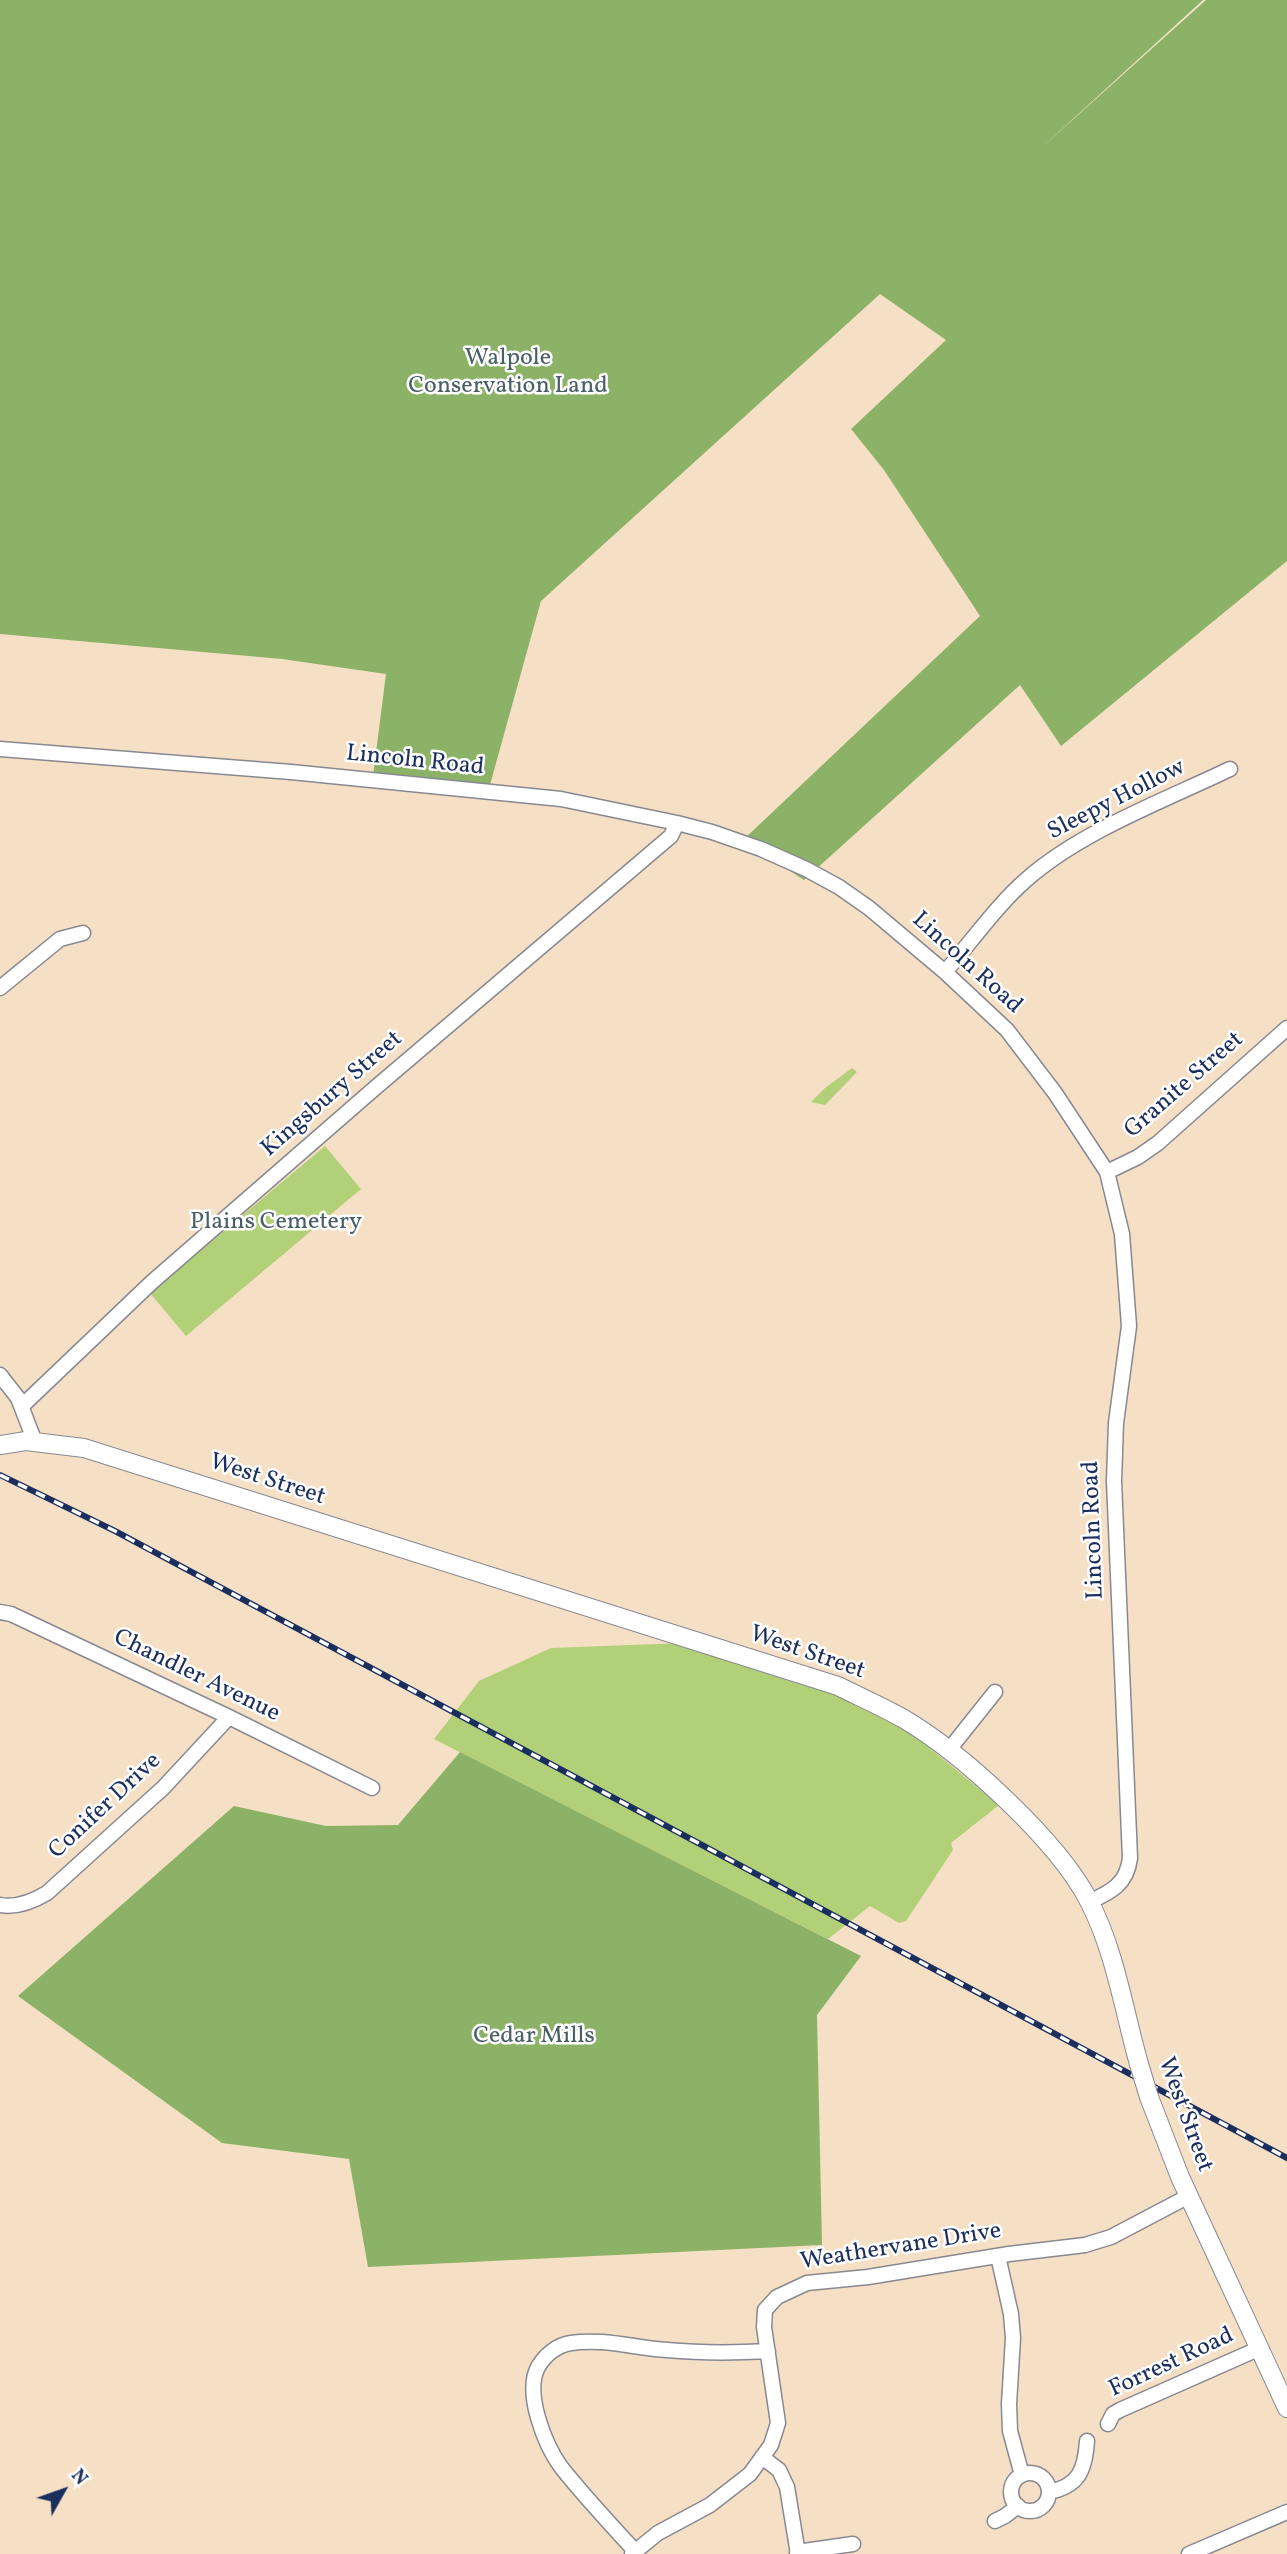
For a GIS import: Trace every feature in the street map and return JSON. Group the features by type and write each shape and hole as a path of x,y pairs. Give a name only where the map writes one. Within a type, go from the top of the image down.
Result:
{"main road":[{"name":"West Street","path":"8,1444 35,1442 84,1448 838,1686 903,1718 948,1751 1006,1801 1055,1851 1089,1902 1113,1966 1149,2097 1189,2196 1287,2408"}],"street":[{"name":"Lincoln Road","path":"0,749 291,772 561,799 677,823 761,849 839,887 869,908 945,972 1007,1030 1028,1056 1107,1172 1122,1234 1128,1315 1116,1423 1114,1480 1131,1850 1128,1869 1121,1883 1113,1891 1089,1902"},
{"name":"Sleepy Hollow","path":"945,972 1012,894 1051,861 1085,839 1230,769"},
{"name":"Kingsbury Street","path":"22,1406 152,1282 385,1079 671,836 677,823"},
{"path":"0,988 60,939 83,933"},
{"name":"Granite Street","path":"1107,1172 1138,1157 1158,1143 1287,1028"},
{"path":"0,1375 13,1389 22,1406 35,1442"},
{"name":"Chandler Avenue","path":"0,1612 11,1614 229,1717 372,1788"},
{"path":"948,1751 995,1692"},
{"name":"Conifer Drive","path":"0,1905 17,1906 32,1902 47,1893 163,1788 229,1717"},
{"name":"Weathervane Drive","path":"634,2553 658,2533 710,2505 750,2474 771,2445 778,2423 764,2327 765,2310 777,2297 807,2283 868,2277 1084,2245 1111,2237 1189,2196"},
{"path":"998,2256 1011,2314 1013,2338 1010,2431 1022,2475"},
{"path":"634,2553 560,2465 544,2434 533,2398 534,2375 543,2359 556,2348 569,2343 594,2342 728,2354 768,2351"},
{"name":"Forrest Road","path":"1108,2424 1113,2414 1258,2349"},
{"path":"1049,2492 1069,2485 1078,2476 1084,2467 1087,2441"},
{"path":"762,2457 779,2470 787,2487 797,2553 853,2544"},
{"path":"1034,2474 1044,2480 1049,2492 1040,2508 1029,2511 1017,2506 1011,2489 1022,2475 1034,2474"},
{"path":"995,2521 1017,2506"},
{"path":"1189,2554 1287,2512"}],"green space":[{"name":"Walpole Conservation Land","path":"0,0 1203,0 1039,150 1206,0 1287,0 1287,561 1061,746 1020,685 804,880 743,840 980,616 884,470 851,429 946,340 880,294 541,601 488,792 373,776 386,674 282,659 0,634"},
{"path":"852,1068 857,1072 825,1105 811,1102 825,1088"},
{"name":"Plains Cemetery","path":"325,1146 361,1189 186,1336 150,1293"},
{"path":"711,1642 843,1686 905,1728 999,1805 951,1843 953,1850 906,1921 899,1923 870,1906 828,1939 434,1739 479,1681 551,1648"},
{"name":"Cedar Mills","path":"460,1752 861,1956 817,2015 822,2245 368,2267 349,2159 222,2143 18,1996 234,1806 326,1826 398,1825"}],"railway":[{"path":"0,1475 115,1531 1287,2158"}]}
